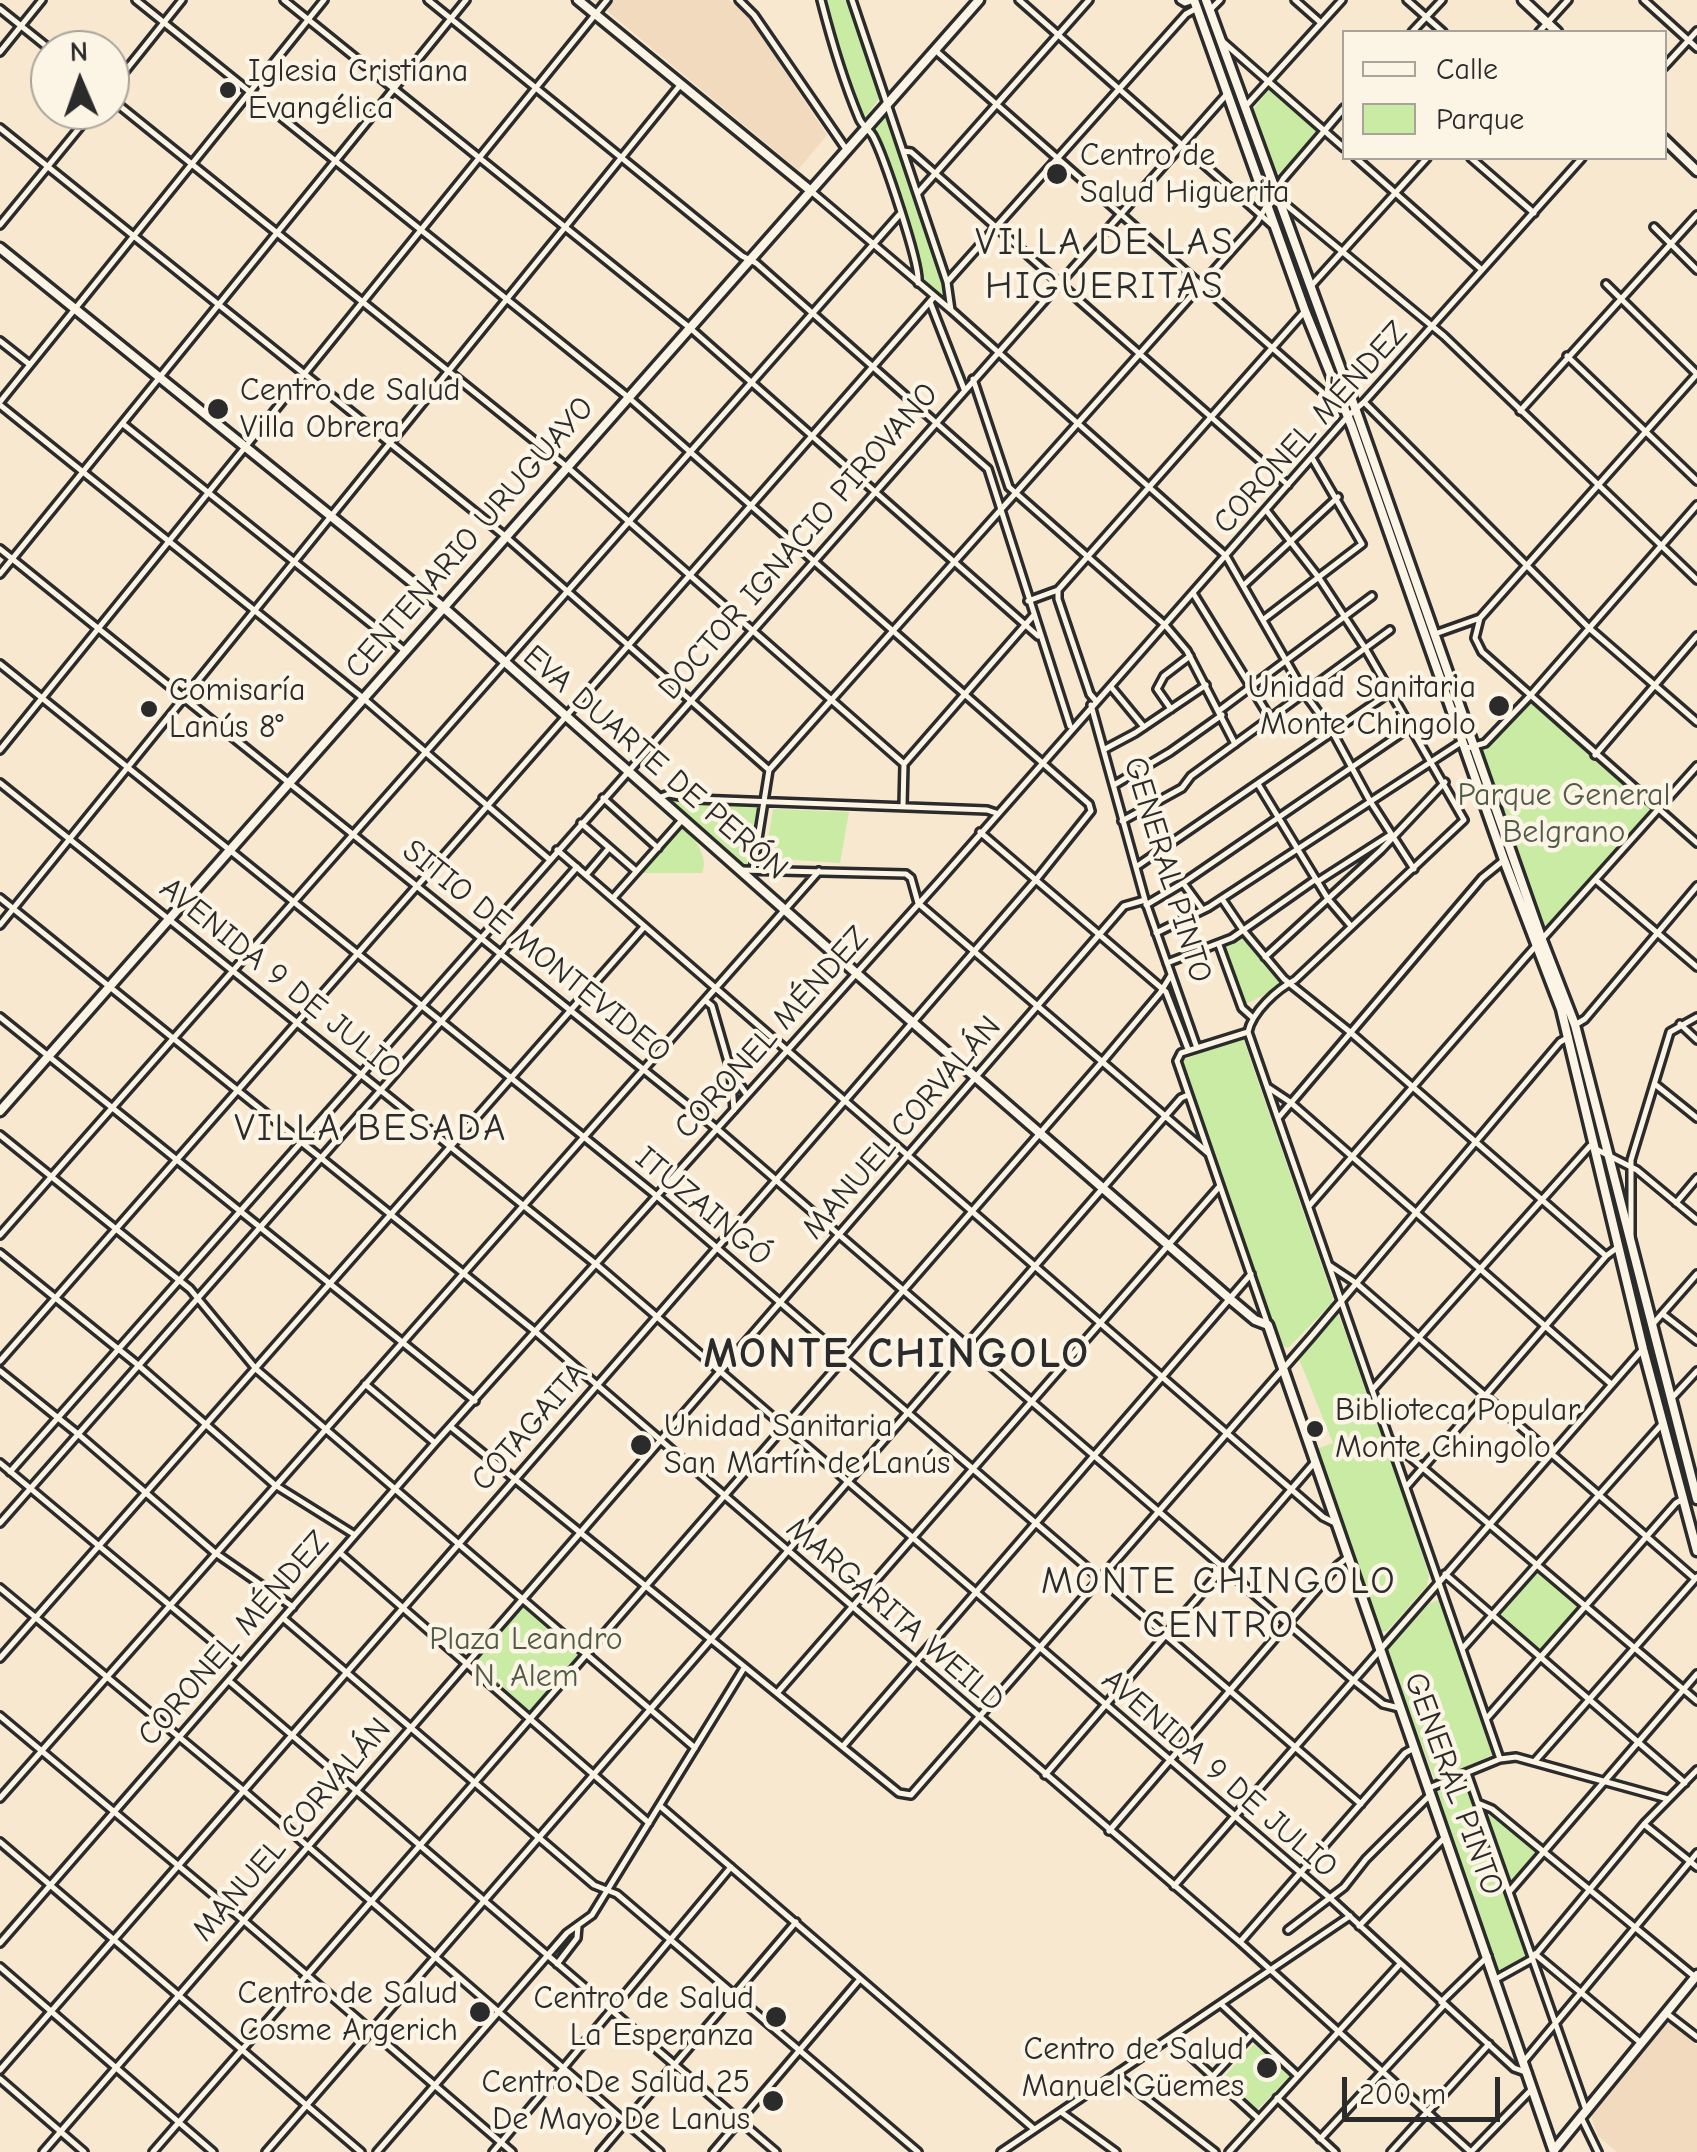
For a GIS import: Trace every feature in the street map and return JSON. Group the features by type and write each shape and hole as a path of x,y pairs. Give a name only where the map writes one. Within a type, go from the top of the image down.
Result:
{"main road":[{"path":"578,0 811,191"},
{"name":"CENTENARIO URUGUAYO","path":"0,1112 979,0"},
{"path":"1524,0 1554,30"},
{"path":"1189,4 1228,94 1305,311 1343,404 1351,412 1434,635 1504,860 1575,1025 1650,1326 1694,1472 1697,1498"},
{"path":"1208,5 1569,1037 1618,1248 1697,1551"},
{"path":"1667,142 1697,170"},
{"name":"EVA DUARTE DE PERÓN","path":"0,248 443,607 856,974 1255,1320 1268,1325"},
{"name":"GENERAL PINTO","path":"1268,1325 1553,2151"},
{"path":"1553,2151 1696,1976"}],"street":[{"path":"0,52 42,0"},
{"path":"136,0 628,397 1041,763"},
{"path":"130,65 182,0"},
{"path":"284,0 690,328 1040,638"},
{"path":"324,0 0,403 363,698 549,859"},
{"path":"428,0 750,260 985,466 1071,728"},
{"path":"0,574 466,0"},
{"path":"0,750 607,0"},
{"path":"821,0 848,90 873,136 900,214 919,272 918,283"},
{"path":"852,0 948,282 952,310"},
{"path":"1018,0 1275,227"},
{"path":"918,193 1088,0"},
{"path":"1208,5 1220,0"},
{"path":"1296,0 1321,23"},
{"path":"1246,108 1342,0"},
{"path":"1407,0 1442,30"},
{"path":"1414,30 1442,0"},
{"path":"1542,30 1568,0"},
{"path":"1644,0 1697,48"},
{"path":"744,2 846,150"},
{"path":"948,282 1119,90 1189,4"},
{"path":"0,9 30,33"},
{"path":"1667,64 1697,30"},
{"path":"1221,40 1342,146"},
{"path":"935,50 1329,398 1343,404"},
{"path":"0,925 681,84"},
{"name":"DOCTOR IGNACIO PIROVANO","path":"10,1472 972,378 1228,94"},
{"path":"753,870 769,770 1262,216 1342,110"},
{"path":"130,114 567,467 904,764"},
{"path":"0,128 505,536 769,770"},
{"path":"0,225 78,130"},
{"path":"903,151 911,152 1288,485"},
{"path":"1358,160 1482,270"},
{"path":"1309,286 1425,160"},
{"path":"1473,160 1534,213"},
{"name":"CORONEL MÉNDEZ","path":"0,1943 395,1489 538,1333 1351,412 1580,160"},
{"path":"811,191 932,299 952,310 1226,556 1305,694 1414,869"},
{"path":"1277,195 1432,326 1697,580"},
{"path":"0,1235 900,214"},
{"path":"1520,410 1697,214"},
{"path":"1654,227 1697,270"},
{"path":"1606,284 1697,374 1480,618 1475,632 1477,646 1529,697 1697,843"},
{"path":"0,1361 932,299"},
{"path":"932,299 964,389"},
{"path":"1028,601 1058,592 1305,311"},
{"path":"0,341 30,365"},
{"path":"1568,356 1697,481"},
{"path":"972,378 1005,480 1165,625 1190,656 1235,744"},
{"path":"1364,402 1588,628 1697,722"},
{"path":"123,424 404,651"},
{"path":"1264,619 1362,545 1338,497 1312,458"},
{"path":"1244,584 1338,497"},
{"path":"1156,933 1203,910 1432,759 1468,744 1485,743 1697,504"},
{"path":"1266,510 1366,648 1464,818 1253,1018 1248,1032 1500,1759"},
{"name":"SITIO DE MONTEVIDEO","path":"0,549 717,1128 1353,1680 1383,1704 1399,1708"},
{"name":"GENERAL PINTO","path":"1058,592 1094,703 1146,902 1197,1048"},
{"path":"1193,593 1271,719"},
{"path":"1114,785 1170,752 1372,596"},
{"path":"902,806 904,764 1033,616"},
{"path":"1434,635 1480,618"},
{"path":"1122,822 1182,788 1190,776 1390,630"},
{"path":"1595,755 1697,636"},
{"path":"1170,709 1158,689 1164,676 1190,656"},
{"name":"ITUZAINGÓ","path":"0,664 658,1196 1361,1804"},
{"path":"1105,749 1206,685"},
{"path":"1110,686 1144,727"},
{"path":"1136,867 1392,691"},
{"path":"1146,902 1183,883 1412,726"},
{"name":"COTAGAITA","path":"0,2070 913,1022 1091,811 1041,763"},
{"path":"1309,1206 1697,766"},
{"name":"AVENIDA 9 DE JULIO","path":"0,782 597,1265 1330,1898 1520,2073 1528,2073"},
{"path":"1265,958 1445,782"},
{"path":"1258,784 1328,899 1351,926"},
{"path":"658,798 668,794 696,799 996,813"},
{"path":"603,798 658,848"},
{"path":"612,898 682,820"},
{"path":"581,823 636,871"},
{"path":"980,832 1162,989"},
{"path":"1167,963 1219,944 1393,835"},
{"path":"586,875 609,848"},
{"path":"557,850 1322,1517 1336,1523"},
{"path":"1279,1117 1482,878 1504,860"},
{"path":"0,1523 577,867"},
{"path":"738,870 906,874 911,878 918,903 1208,1153"},
{"path":"0,1798 583,1137 708,1002 714,990 819,871"},
{"path":"1596,881 1697,967"},
{"path":"1183,883 1203,910"},
{"path":"1575,1025 1585,1019 1697,886"},
{"name":"MARGARITA WEILD","path":"0,898 538,1333 1240,1942 1471,2152"},
{"path":"1222,898 1242,930 1290,982 1606,1256"},
{"name":"MANUEL CORVALÁN","path":"43,2152 1098,936 1127,904 1146,902"},
{"path":"0,1658 644,927"},
{"path":"1219,944 1242,1008 1253,1018"},
{"path":"153,2152 1102,1062 1172,975"},
{"name":"GENERAL PINTO","path":"1162,989 1170,997 1188,1050 1177,1058 1188,1095 1268,1325"},
{"path":"708,1002 723,997"},
{"path":"708,1002 731,1072 734,1110"},
{"path":"0,1017 474,1401"},
{"path":"1628,1243 1633,1232 1630,1166 1669,1036 1680,1024 1697,1017"},
{"path":"1680,1024 1697,1040"},
{"path":"1188,1050 1248,1032"},
{"path":"450,1428 905,1795 915,1792 1478,1143 1560,1042 1569,1037"},
{"path":"731,1072 747,1095"},
{"path":"1655,1085 1697,1118"},
{"path":"1268,1088 1290,1102 1610,1383"},
{"path":"266,2152 1181,1098 1188,1095"},
{"path":"0,1135 180,1280 200,1298 256,1368 694,1748"},
{"path":"1372,1390 1584,1151 1594,1146 1630,1166 1697,1220"},
{"path":"1676,1203 1697,1178"},
{"path":"778,1692 1219,1186"},
{"path":"1406,1487 1606,1256 1618,1248"},
{"path":"0,1253 138,1365 275,1485 355,1535"},
{"path":"1329,1265 1356,1283 1695,1577 1535,1761"},
{"path":"844,1745 1251,1274"},
{"path":"1650,1326 1664,1315 1697,1274"},
{"path":"1664,1315 1697,1341"},
{"path":"1174,1886 1610,1383 1644,1349"},
{"path":"1670,1399 1697,1370"},
{"path":"0,1371 214,1552 293,1607"},
{"path":"366,1384 435,1444"},
{"path":"1462,1650 1663,1423"},
{"path":"1389,1439 1697,1701"},
{"path":"1045,1774 1314,1462"},
{"path":"0,1463 241,1665"},
{"path":"1487,1718 1683,1499"},
{"path":"340,1553 649,1823"},
{"path":"1110,1831 1347,1558"},
{"path":"1445,1574 1686,1783"},
{"path":"0,1588 244,1791 660,2152"},
{"path":"284,1618 594,1885 618,1894 918,2152"},
{"path":"377,2152 568,1933 589,1919 744,1668"},
{"path":"1509,1892 1697,1674"},
{"path":"229,1681 776,2152"},
{"path":"0,1716 512,2152"},
{"path":"1240,1942 1414,1748"},
{"path":"1288,1930 1330,1898 1430,1792 1500,1759 1535,1761 1668,1798"},
{"path":"1496,1979 1534,1957 1644,1824 1697,1770"},
{"path":"1467,1773 1534,1957 1598,2152"},
{"path":"1478,1804 1492,1809 1696,1976"},
{"path":"660,1806 1034,2129"},
{"path":"1644,1824 1697,1867"},
{"path":"1359,1926 1447,1836"},
{"path":"0,1842 361,2152"},
{"path":"1524,2061 1697,1854"},
{"path":"493,2152 730,1867"},
{"path":"1001,2152 1350,1916"},
{"path":"600,2152 796,1922"},
{"path":"557,1964 577,1938 578,1926"},
{"path":"1320,2138 1488,1956"},
{"path":"1534,1957 1641,2043"},
{"path":"1229,2152 1400,1964"},
{"path":"0,1967 213,2152"},
{"path":"712,2152 861,1978"},
{"path":"1222,2004 1297,2075"},
{"path":"1666,2013 1695,2033"},
{"path":"1212,2076 1252,2034"},
{"path":"1171,2038 1258,2118"},
{"path":"1390,2152 1489,2044"},
{"path":"1116,2075 1215,2152"},
{"path":"0,2079 84,2152"},
{"path":"1471,2152 1533,2089"},
{"path":"1277,2098 1335,2152"},
{"path":"1061,2112 1116,2152"}],"shaded area":[{"path":"594,0 729,0 748,16 827,135 798,170"},
{"path":"1671,2023 1697,2046 1697,2152 1617,2152 1598,2136 1591,2116"}],"green space":[{"path":"823,0 849,0 881,96 864,119 840,57"},
{"path":"1271,87 1318,133 1278,174 1273,170 1252,111"},
{"path":"884,118 889,121 948,301 923,283 874,129"},
{"name":"Parque General Belgrano","path":"1530,701 1653,809 1542,936 1478,752"},
{"path":"673,798 759,805 747,867 668,802"},
{"path":"773,809 849,812 840,863 765,858"},
{"path":"682,828 688,830 701,851 702,873 639,873"},
{"path":"1242,936 1283,982 1244,1005 1222,947"},
{"path":"1243,1038 1333,1298 1288,1348 1278,1344 1220,1186 1182,1060"},
{"path":"1338,1313 1429,1575 1427,1586 1382,1632 1376,1629 1317,1449 1333,1443 1299,1359"},
{"path":"1536,1565 1585,1607 1540,1658 1492,1616"},
{"name":"Plaza Leandro N. Alem","path":"522,1599 586,1655 530,1718 467,1663"},
{"path":"1439,1600 1492,1755 1435,1780 1385,1651 1430,1603"},
{"path":"1460,1781 1465,1783 1525,1954 1522,1961 1500,1974 1435,1795"},
{"path":"1493,1813 1540,1852 1512,1882 1507,1879 1486,1817"},
{"path":"1254,2044 1290,2076 1256,2111 1222,2079"}],"place":[{"name":"Iglesia Cristiana Evangélica","path":"228,90"},
{"name":"Centro de Salud Higuerita","path":"1057,174"},
{"name":"Centro de Salud Villa Obrera","path":"218,409"},
{"name":"Unidad Sanitaria Monte Chingolo","path":"1499,706"},
{"name":"Comisaría Lanús 8°","path":"149,709"},
{"name":"Biblioteca Popular Monte Chingolo","path":"1315,1429"},
{"name":"Unidad Sanitaria San Martín de Lanús","path":"641,1445"},
{"name":"Centro de Salud Cosme Argerich","path":"480,2012"},
{"name":"Centro de Salud La Esperanza","path":"776,2017"},
{"name":"Centro de Salud Manuel Güemes","path":"1267,2068"},
{"name":"Centro De Salud 25 De Mayo De Lanus","path":"773,2101"}],"district":[{"name":"VILLA DE LAS HIGUERITAS","path":"1105,265"},
{"name":"VILLA BESADA","path":"371,1129"},
{"name":"MONTE CHINGOLO","path":"897,1355"},
{"name":"MONTE CHINGOLO CENTRO","path":"1219,1604"}]}
